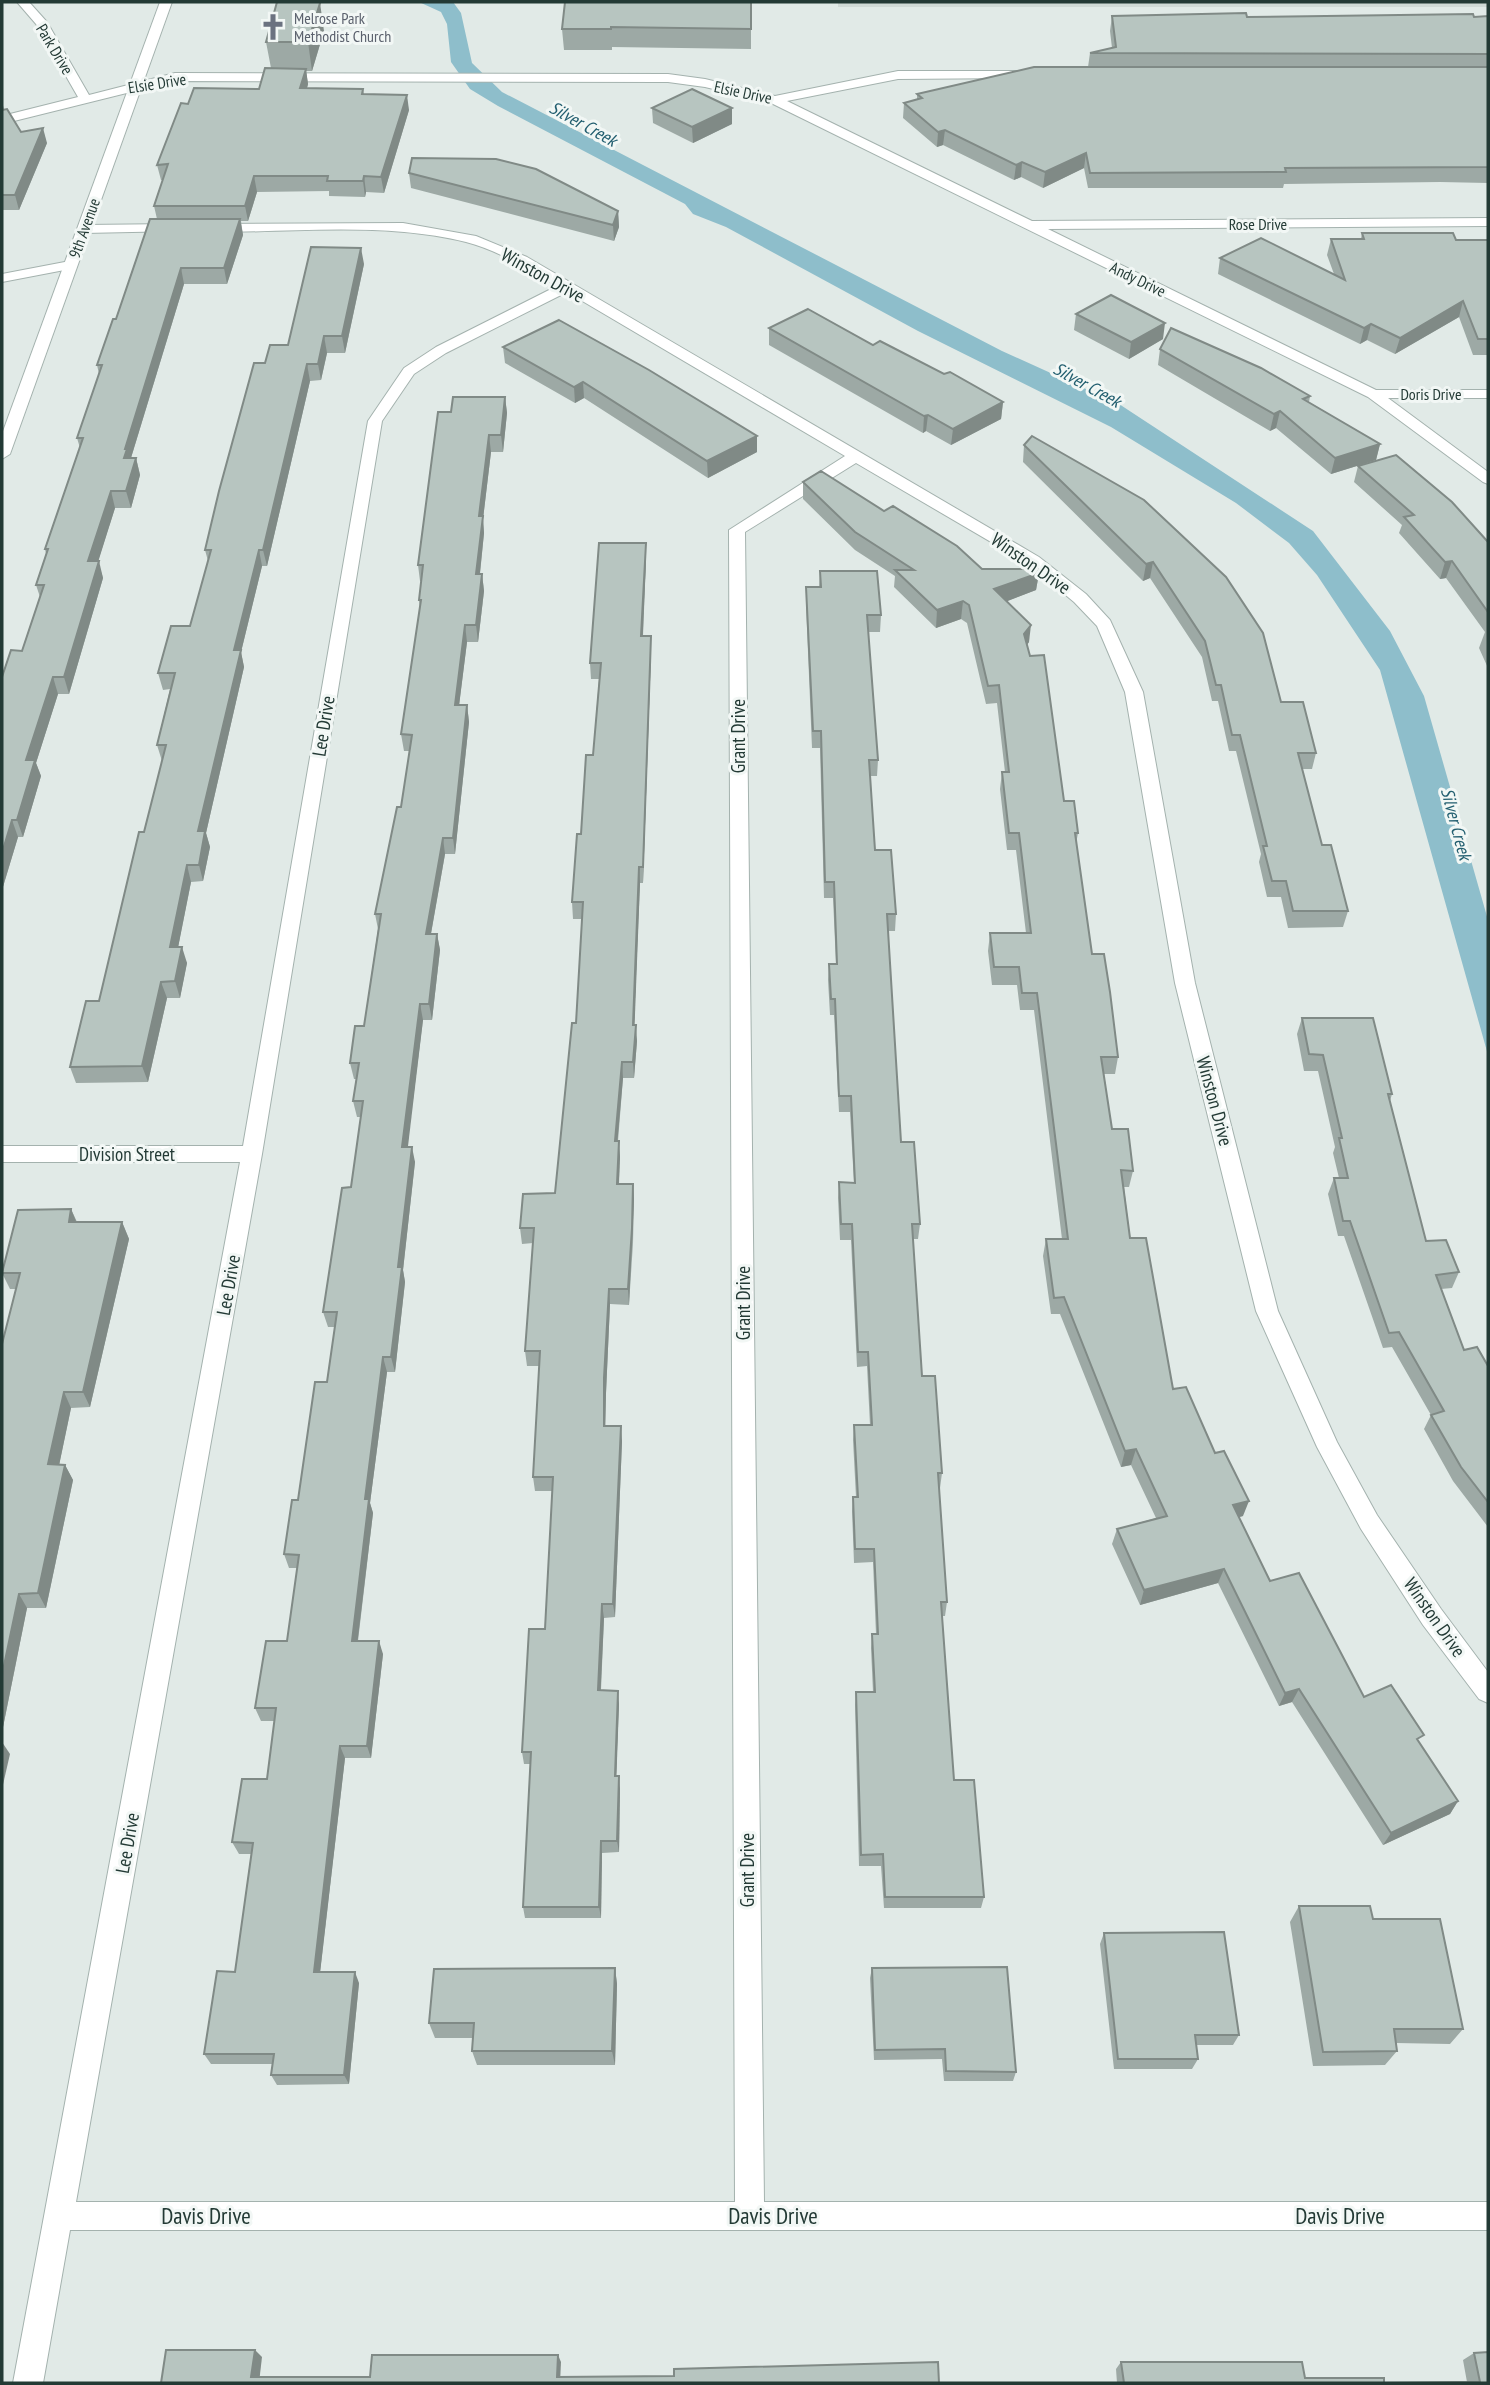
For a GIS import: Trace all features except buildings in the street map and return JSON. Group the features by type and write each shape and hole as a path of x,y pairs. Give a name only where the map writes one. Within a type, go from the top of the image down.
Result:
{"street":[{"name":"Park Drive","path":"23,2 41,22 85,98"},
{"name":"9th Avenue","path":"2,454 166,2"},
{"name":"Elsie Drive","path":"2,120 136,84 174,77 668,78 705,83 775,100 898,75 1035,75"},
{"name":"Andy Drive","path":"775,100 1373,394 1488,479"},
{"name":"Rose Drive","path":"1027,225 1488,222"},
{"name":"Winston Drive","path":"84,229 403,227 471,239 522,260 1033,560 1080,597 1104,624 1134,692 1185,983 1267,1311 1328,1447 1369,1522 1432,1617 1488,1691"},
{"path":"2,278 70,265"},
{"name":"Lee Drive","path":"28,2383 252,1154 366,458 375,421 409,371 441,350 567,287"},
{"name":"Doris Drive","path":"1373,394 1488,394"},
{"name":"Grant Drive","path":"750,2216 737,530 856,456"},
{"name":"Division Street","path":"2,1154 252,1154"},
{"name":"Davis Drive","path":"59,2216 1488,2216"}],"shaded area":[{"path":"838,2 1488,2 1488,7 838,7"}],"water":[{"name":"Silver Creek","path":"419,2 453,2 461,13 472,63 502,92 1002,351 1119,404 1313,531 1390,631 1424,696 1488,920 1488,1055 1380,670 1317,575 1289,543 1236,503 1111,427 918,331 726,227 693,214 685,204 470,89 451,62 447,24 441,12"}],"place":[{"name":"Melrose Park Methodist Church","path":"273,27"}]}
